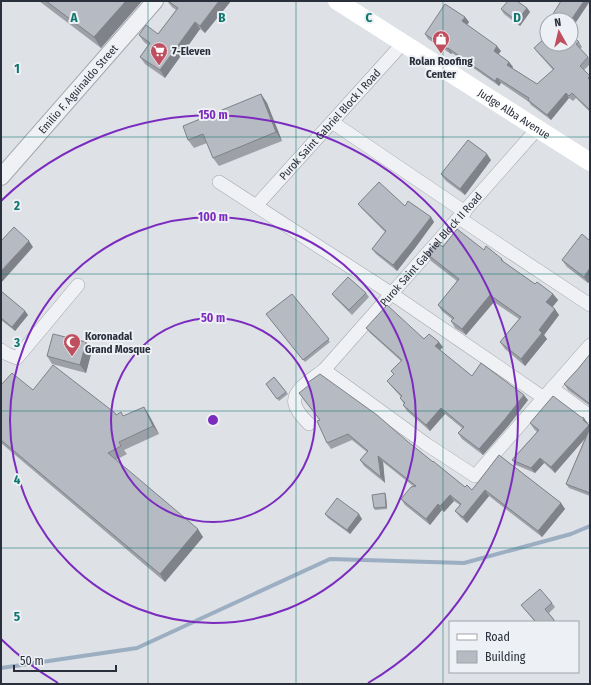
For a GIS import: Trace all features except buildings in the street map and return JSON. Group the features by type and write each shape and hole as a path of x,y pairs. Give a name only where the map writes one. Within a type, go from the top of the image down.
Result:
{"main road":[{"name":"Judge Alba Avenue","path":"337,1 404,42 590,162"}],"street":[{"name":"Emilio F. Aguinaldo Street","path":"1,177 155,1"},
{"name":"Purok Saint Gabriel Block I Road","path":"256,206 404,42"},
{"path":"332,122 590,305"},
{"name":"Purok Saint Gabriel Block II Road","path":"309,424 294,403 296,394 303,386 324,370 538,128"},
{"path":"219,182 548,393 590,416"},
{"path":"1,350 17,358 78,285"},
{"path":"324,370 426,444 475,476 590,345"}],"waterway":[{"path":"1,668 137,648 330,559 464,563 571,534 590,526"}],"place":[{"name":"Rolan Roofing Center","path":"441,54"},
{"name":"7-Eleven","path":"159,66"},
{"name":"Koronadal Grand Mosque","path":"72,357"}]}
